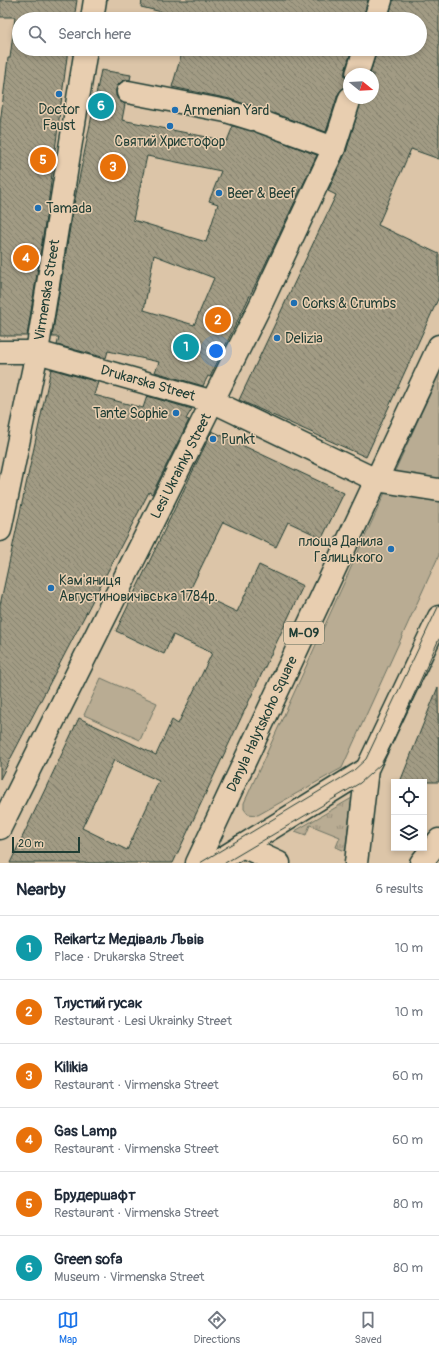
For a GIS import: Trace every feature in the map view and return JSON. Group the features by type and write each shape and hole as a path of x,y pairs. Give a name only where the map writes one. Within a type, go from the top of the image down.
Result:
{"street":[{"path":"93,12 95,0"},
{"path":"377,12 381,0"},
{"name":"Virmenska Street","path":"0,530 37,352 85,56"},
{"path":"359,68 363,56"},
{"path":"128,92 226,111 257,120 334,148"},
{"name":"Lesi Ukrainky Street","path":"0,828 214,402 334,148 348,104"},
{"name":"Danyla Halytskoho Square","path":"197,863 439,346"},
{"name":"Drukarska Street","path":"0,352 37,352 214,402 376,480 439,490"},
{"path":"356,863 367,769 439,617"},
{"path":"214,863 367,769"},
{"path":"421,863 439,840"},
{"path":"242,846 279,863"}],"green space":[{"path":"439,374 439,555 342,768 258,815 248,814 244,809 244,803"},
{"path":"101,678 157,703 140,740 84,715"},
{"path":"352,798 345,851 336,847 340,837 310,825 306,835 295,831"}],"building":[{"path":"0,0 77,0 75,12 12,12 12,17 0,17"},
{"path":"142,0 368,0 365,12 162,12 141,7"},
{"path":"393,0 439,0 439,159 411,149 378,225 439,254 439,297 366,457 239,400 336,195 328,191 346,152 360,104 379,104 379,68 372,68 375,56 427,56 427,12 390,12"},
{"path":"12,42 12,56 67,56 48,205 27,336 0,336 0,124 8,58 10,58"},
{"path":"181,56 350,56 346,68 343,68 343,89 338,94 326,132 230,99 172,87"},
{"path":"101,70 131,75 130,80 124,80 116,89 116,96 125,104 122,120 227,141 233,126 254,131 317,155 210,377 208,376 203,386 155,372 159,362 108,351 106,358 57,345 59,337 52,337 73,209","holes":["147,156 221,171 209,201 218,204 206,242 133,220","154,255 214,278 194,325 144,310"]},
{"path":"51,369 98,382 94,395 143,408 147,396 192,409 186,419 189,420 152,494 149,492 0,779 0,605"},
{"path":"212,431 344,493 322,538 288,522 276,547 223,522 190,590 237,612 259,565 303,586 173,863 10,863 79,718 156,755 172,720 178,724 212,653 173,635 164,654 116,631","holes":["114,760 159,781 127,850 82,828"]},
{"path":"438,687 439,782 427,782 427,779 401,779"}],"tram line":[{"path":"200,863 353,771 366,759 439,605"},
{"path":"225,863 360,783 381,764 393,741 439,639"}],"place":[{"name":"Doctor Faust","path":"59,94"},
{"name":"Green sofa","path":"101,106"},
{"name":"Armenian Yard","path":"175,110"},
{"name":"Святий Христофор","path":"170,126"},
{"name":"Брудершафт","path":"43,160"},
{"name":"Kilikia","path":"113,167"},
{"name":"Beer & Beef","path":"219,193"},
{"name":"Tamada","path":"38,208"},
{"name":"Gas Lamp","path":"26,258"},
{"name":"Corks & Crumbs","path":"294,303"},
{"name":"Тлустий гусак","path":"218,320"},
{"name":"Delizia","path":"277,338"},
{"name":"Reikartz Медіваль Львів","path":"186,347"},
{"name":"Tante Sophie","path":"176,413"},
{"name":"Punkt","path":"213,439"},
{"name":"площа Данила Галицького","path":"391,549"},
{"name":"Кам'яниця Августиновичівська 1784р.","path":"51,588"}]}
